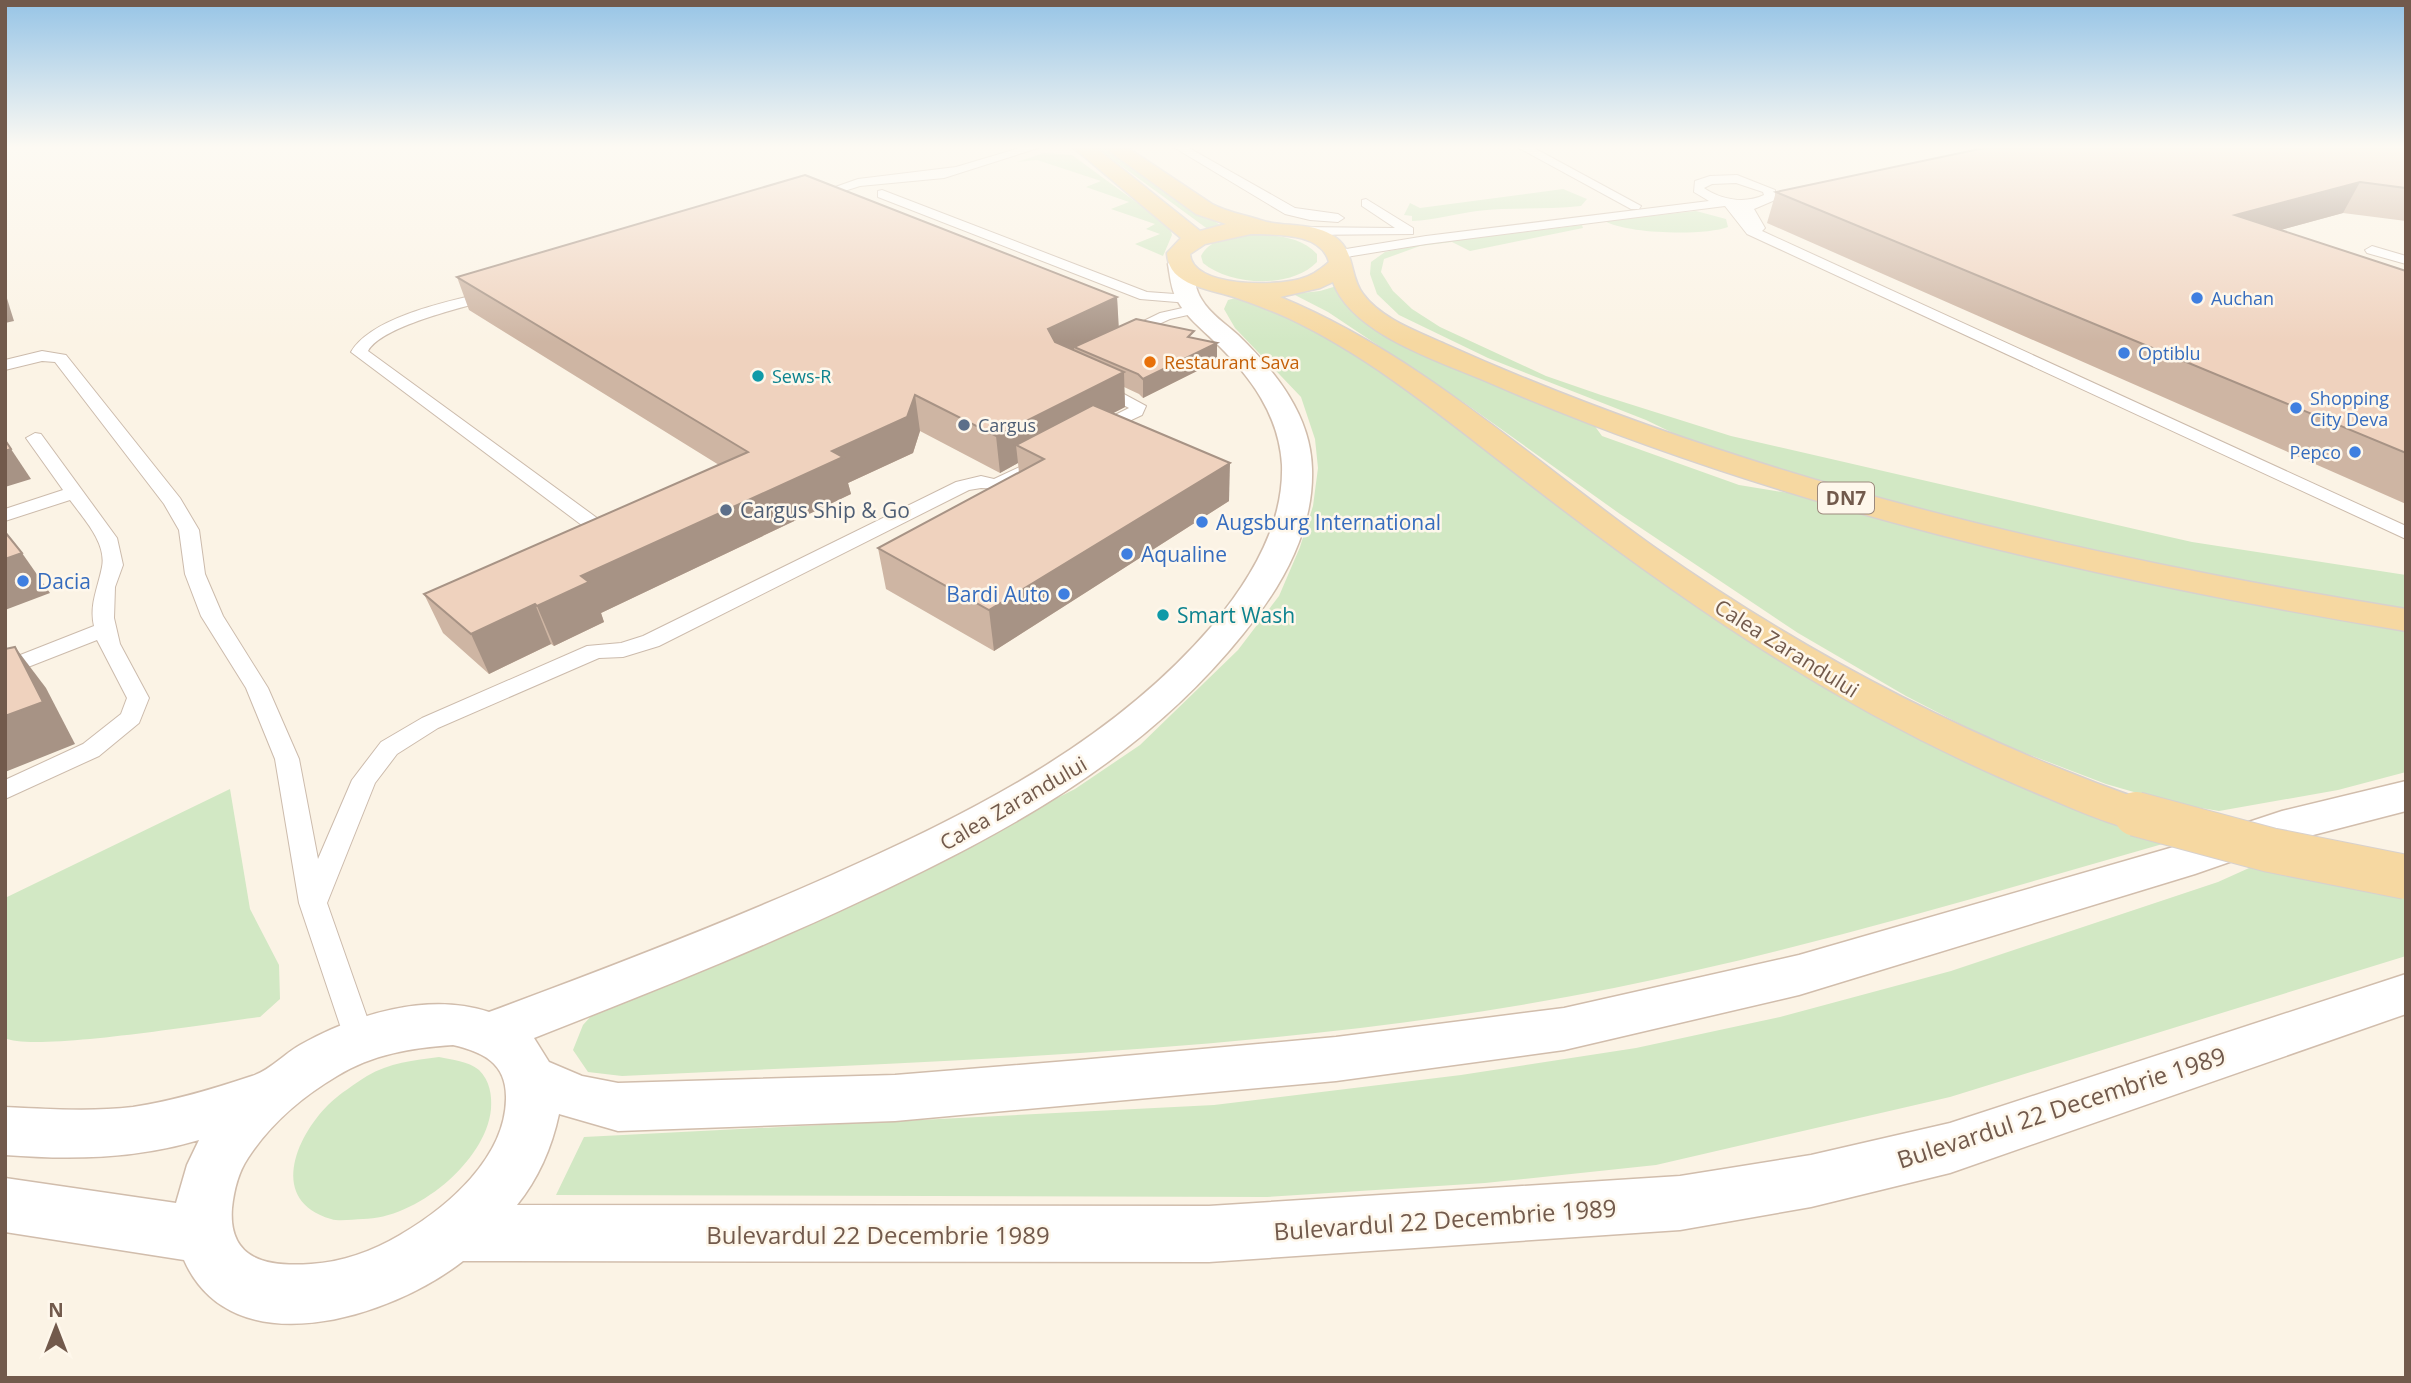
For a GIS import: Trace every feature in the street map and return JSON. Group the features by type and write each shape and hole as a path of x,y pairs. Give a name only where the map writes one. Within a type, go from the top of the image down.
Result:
{"main road":[{"path":"1163,213 1195,239"},
{"path":"1214,213 1234,220 1285,229 1332,245 1341,259"},
{"path":"1192,304 1180,264 1179,254 1184,246 1195,239 1228,229 1285,229"},
{"name":"Calea Zarandului","path":"1224,287 1256,290 1303,286 1335,272 1341,259"},
{"name":"DN7","path":"1341,259 1348,291 1354,300 1378,319 1437,350 1549,400 1651,439 1769,477 1951,527 2182,580 2291,602 2406,620"},
{"name":"Calea Zarandului","path":"1180,264 1189,274 1292,308 1359,344 1643,555 1743,622 1868,698 2003,765 2070,793 2136,814 2285,854 2406,877"},
{"name":"Calea Zarandului","path":"1224,287 1208,303 1211,314 1225,336"},
{"name":"Calea Zarandului","path":"491,1033 717,945 942,844 1026,800 1091,758 1141,720 1187,678 1226,635 1259,590 1285,535 1295,501 1297,467 1294,439 1282,406 1251,362 1192,304"},
{"path":"530,1079 578,1098 618,1107 895,1098 1336,1059 1564,1029 1799,975 2179,862 2282,827 2406,796"},
{"name":"Bulevardul 22 Decembrie 1989","path":"452,1233 1209,1234 1680,1203 1811,1181 1950,1148 2406,994"},
{"path":"453,1024 491,1033 509,1045 522,1060 530,1079 533,1100 530,1124 523,1146 495,1191 452,1233 417,1257 368,1281 310,1294 258,1290 237,1282 221,1269 210,1254 203,1235 203,1200 216,1163 240,1126 273,1093 330,1054 360,1040 409,1026 453,1024"},
{"path":"6,1129 85,1133 144,1129 187,1120 273,1093"},
{"path":"5,1205 203,1235"}],"lane":[{"path":"921,213 1144,296 1192,304"},
{"path":"1297,213 1322,218 1389,218"},
{"path":"1381,213 1408,232"},
{"path":"1285,229 1349,233 1408,232 1532,213"},
{"path":"1341,259 1426,240 1644,213"},
{"path":"1737,213 1752,231 2406,533"},
{"path":"1750,213 1759,229 2406,519"},
{"path":"2372,250 2406,260"},
{"path":"513,289 383,329 363,341 359,352 590,522"},
{"path":"1107,342 1192,304"},
{"path":"5,365 42,356 60,358 178,511 189,530 195,573 212,616 257,688 287,759 313,903 360,1040"},
{"path":"1076,376 1132,400 1138,406 1136,411 1078,442"},
{"path":"5,790 91,750 131,718 138,698 109,644 103,618 105,587 113,565 107,538 35,438"},
{"path":"313,903 364,780 389,748 430,723 595,651 623,650 651,641 963,486 981,482 997,485 1043,460"},
{"path":"5,515 73,493"},
{"path":"5,669 106,629"}],"green space":[{"path":"1121,213 1150,213 1170,227 1172,235 1163,256 1135,244 1160,234 1146,229 1155,224"},
{"path":"1185,213 1202,213 1223,227 1209,230"},
{"path":"1405,213 1467,213 1412,221 1412,216 1404,215"},
{"path":"1702,213 1726,219 1728,227 1702,232 1666,232 1630,229 1605,221"},
{"path":"1582,225 1583,228 1470,251 1452,242 1420,246 1384,259 1381,272 1393,291 1412,309 1440,327 1546,376 1601,395 1731,436 2192,542 2406,575 2406,619 2189,579 1731,461 1646,420 1488,358 1399,315 1377,294 1370,274 1371,262 1385,252 1419,245"},
{"path":"1243,235 1293,239 1310,247 1317,254 1317,262 1292,277 1261,281 1229,276 1203,263 1201,256 1209,246"},
{"path":"1340,285 1339,294 1348,302 1594,425 1602,436 1739,485 1807,496 2406,627 2406,772 2338,790 2219,811 2172,803 2106,784 1991,740 1906,696 1798,633 1620,514 1466,404 1328,312 1293,294 1320,291"},
{"path":"1239,297 1313,321 1679,585 2173,841 1895,920 1755,956 1614,988 1492,1010 1368,1027 1120,1050 622,1076 588,1072 573,1050 583,1025 602,1004 980,837 1075,789 1140,745 1238,650 1279,596 1300,547 1313,506 1318,468 1315,439 1301,397 1235,328 1224,309 1228,300"},
{"path":"230,789 250,909 279,965 280,999 260,1017 50,1042 22,1042 5,1038 5,898"},
{"path":"2269,859 2406,889 2406,956 1950,1097 1656,1165 1485,1183 1267,1197 556,1195 584,1137 1214,1105 1461,1075 1636,1048 1780,1017 1951,971 2218,882"},
{"path":"439,1057 475,1067 483,1074 490,1088 491,1109 486,1129 476,1149 462,1167 445,1184 425,1198 383,1216 338,1220 312,1210 300,1198 294,1184 294,1168 298,1151 316,1119 337,1097 375,1072 402,1063"}],"building":[{"name":"Sews-R","path":"677,213 901,213 1117,297 1048,329 1055,342 1124,372 996,436 915,395 907,417 832,451 843,457 581,576 589,582 471,634 424,594 748,452 457,277"},
{"path":"1826,213 2244,213 2235,215 2406,271 2406,453"},
{"path":"1136,319 1194,331 1188,337 1217,343 1143,379 1138,374 1074,347"},
{"path":"1093,405 1230,463 989,610 878,548 1044,459 1016,445"},
{"path":"5,440 11,449 5,451"},
{"path":"5,532 22,553 5,559"},
{"path":"15,647 43,702 5,716 5,649"}],"place":[{"name":"Auchan","path":"2197,298"},
{"name":"Optiblu","path":"2124,353"},
{"name":"Restaurant Sava","path":"1150,362"},
{"name":"Sews-R","path":"758,376"},
{"name":"Shopping City Deva","path":"2296,408"},
{"name":"Cargus","path":"964,425"},
{"name":"Pepco","path":"2355,452"},
{"name":"Cargus Ship & Go","path":"726,510"},
{"name":"Augsburg International","path":"1202,522"},
{"name":"Aqualine","path":"1127,554"},
{"name":"Dacia","path":"23,581"},
{"name":"Bardi Auto","path":"1064,594"},
{"name":"Smart Wash","path":"1163,615"}]}
